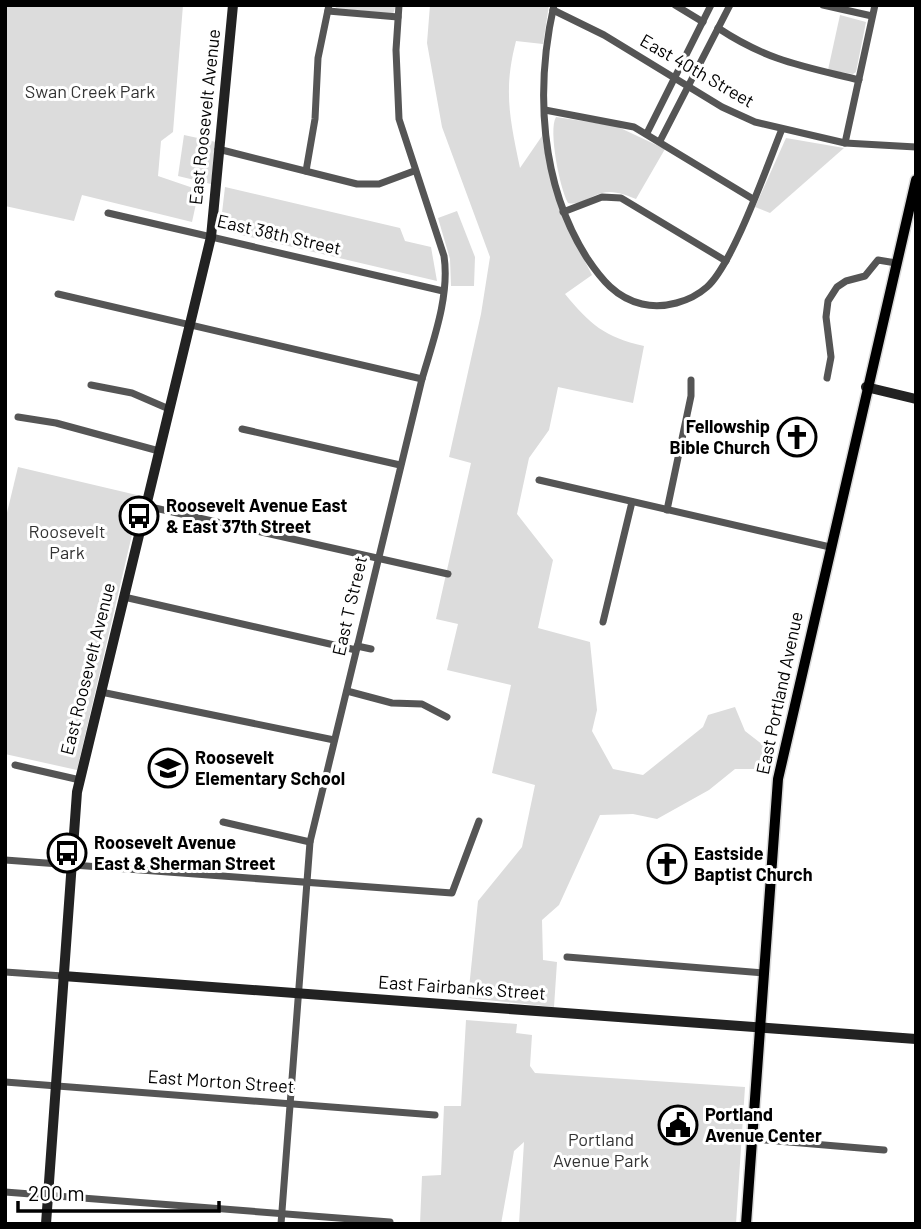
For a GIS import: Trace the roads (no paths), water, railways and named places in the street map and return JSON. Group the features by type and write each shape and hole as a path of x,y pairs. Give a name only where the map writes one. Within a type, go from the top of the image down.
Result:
{"main road":[{"name":"East Portland Avenue","path":"746,1224 778,779 866,387 916,180"}],"street":[{"name":"East Roosevelt Avenue","path":"46,1224 80,780 211,237 233,5"},
{"name":"East T Street","path":"281,1224 310,842 443,292 444,256 399,119 399,5"},
{"path":"675,5 703,22"},
{"path":"647,133 711,5"},
{"path":"660,141 730,5"},
{"path":"823,5 872,16"},
{"path":"845,143 875,5"},
{"path":"554,7 546,55 545,110 550,168 563,212 597,273 609,287 634,302 659,306 683,302 707,287 726,261 782,129"},
{"name":"East 40th Street","path":"554,7 739,116 845,143 916,147"},
{"path":"306,171 315,119 318,58 328,8 398,17"},
{"path":"718,28 756,52 774,59 859,80"},
{"path":"545,110 620,122 647,133 753,199"},
{"path":"218,149 368,185 390,181 414,171"},
{"path":"563,212 602,197 621,198 726,261"},
{"name":"East 38th Street","path":"108,213 443,292"},
{"path":"827,378 831,346 826,317 831,294 846,281 865,276 878,260 896,262"},
{"path":"58,294 422,379"},
{"path":"667,510 691,396 691,380"},
{"path":"90,385 132,393 169,409"},
{"path":"866,387 916,399"},
{"path":"18,417 56,422 159,451"},
{"path":"242,429 400,465"},
{"path":"539,480 831,547"},
{"path":"603,622 632,502"},
{"path":"146,506 448,574"},
{"path":"124,597 371,649"},
{"path":"347,691 391,703 422,704 447,717"},
{"path":"101,692 334,740"},
{"path":"15,765 80,780"},
{"path":"5,860 452,893 479,821"},
{"path":"223,822 310,842"},
{"path":"567,957 766,973"},
{"name":"East Fairbanks Street","path":"5,972 916,1039"},
{"name":"East Morton Street","path":"5,1082 435,1115"},
{"path":"753,1139 884,1150"},
{"path":"5,1192 390,1222"}],"place":[{"name":"Fellowship Bible Church","path":"797,437"},
{"name":"Roosevelt Avenue East & East 37th Street","path":"139,516"},
{"name":"Roosevelt Elementary School","path":"168,768"},
{"name":"Roosevelt Avenue East & Sherman Street","path":"67,853"},
{"name":"Eastside Baptist Church","path":"667,864"},
{"name":"Portland Avenue Center","path":"678,1125"}],"park label":[{"name":"Swan Creek Park","path":"90,92"},
{"name":"Roosevelt Park","path":"67,542"},
{"name":"Portland Avenue Park","path":"601,1150"}]}
